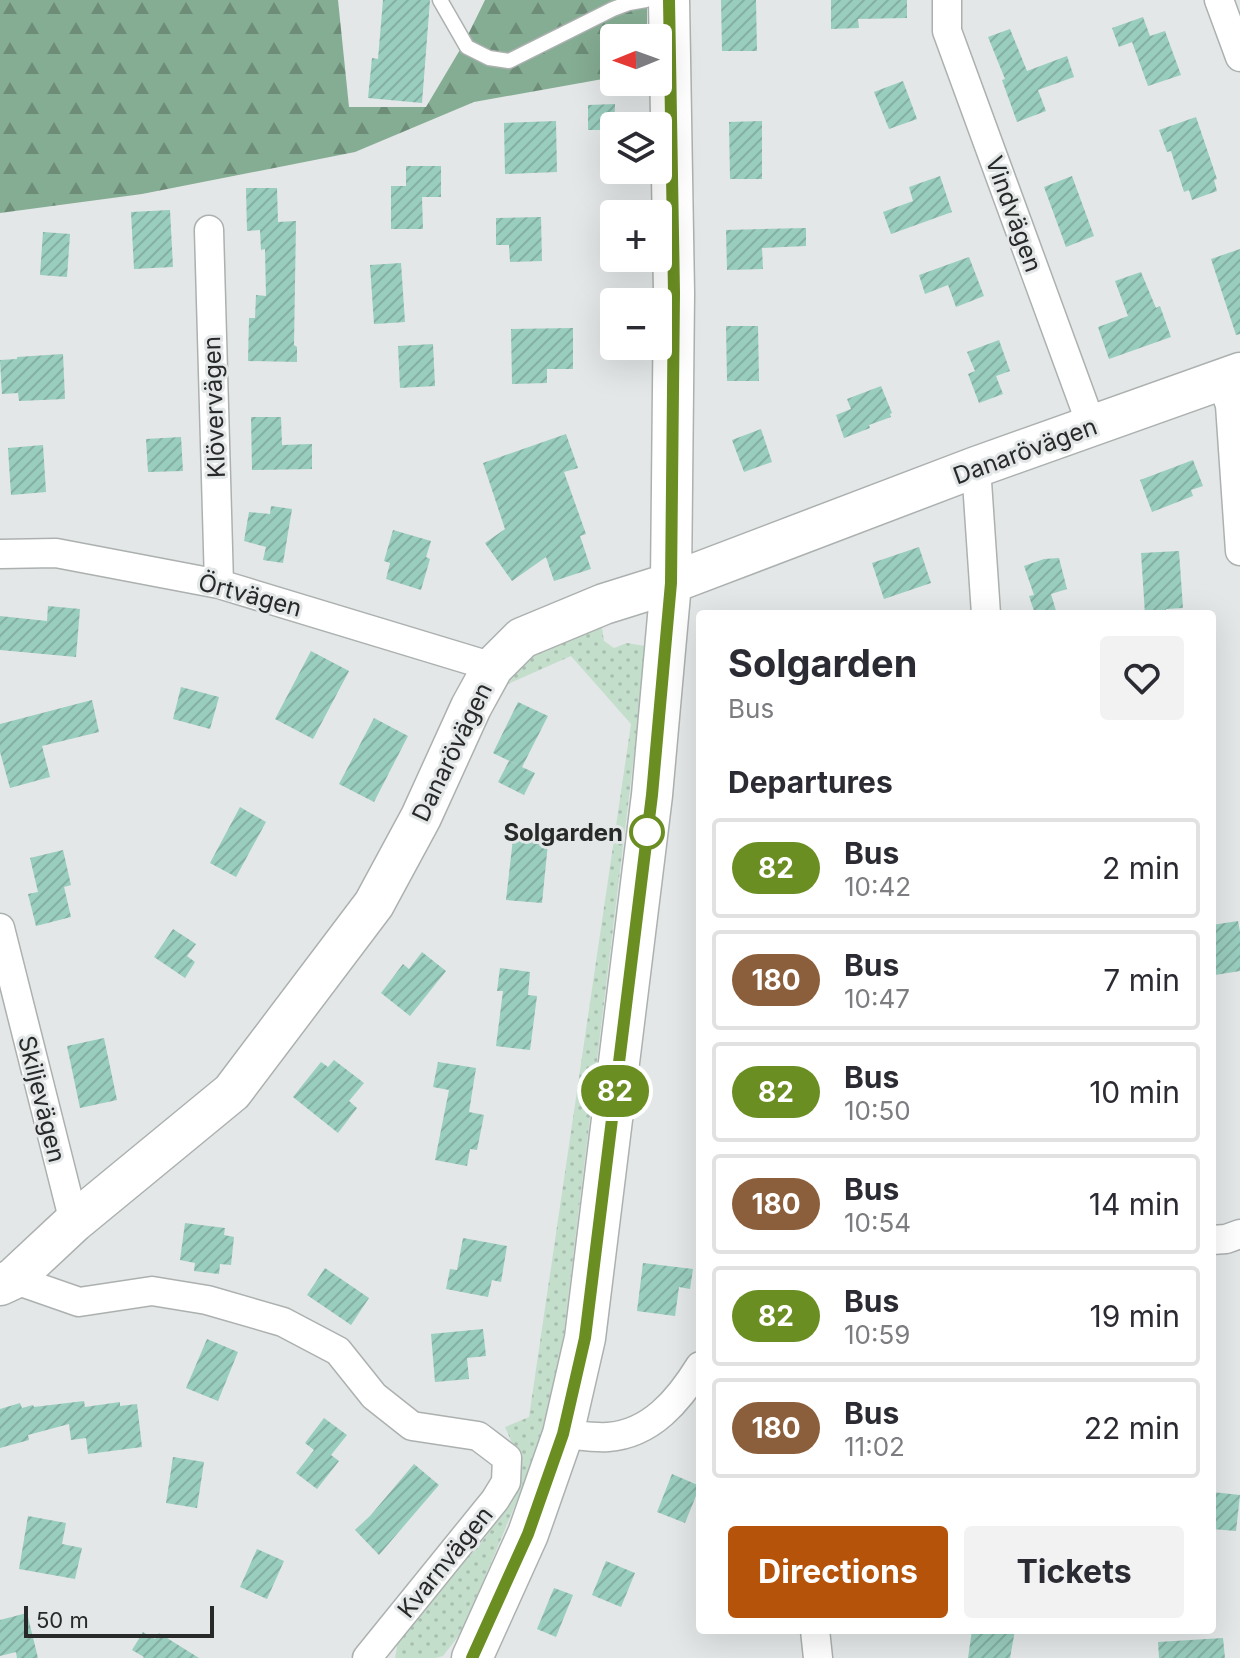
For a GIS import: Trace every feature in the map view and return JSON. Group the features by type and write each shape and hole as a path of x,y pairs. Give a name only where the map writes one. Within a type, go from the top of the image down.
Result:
{"street":[{"path":"472,1658 528,1534 563,1434 585,1338 652,795 671,583 674,293 669,0"},
{"name":"Vindvägen","path":"947,0 947,31 1092,427"},
{"path":"1219,0 1240,57"},
{"name":"Klövervägen","path":"209,230 219,584"},
{"path":"1231,377 1230,405 1240,551"},
{"name":"Danarövägen","path":"6,1282 232,1092 374,904 421,817 471,707 493,667 522,638 604,604 671,583 976,467 1231,377"},
{"path":"976,467 986,610"},
{"name":"Örtvägen","path":"0,554 56,553 219,584 493,667"},
{"name":"Skiljevägen","path":"0,928 74,1222"},
{"path":"1216,1240 1240,1234"},
{"name":"Kvarnvägen","path":"6,1282 79,1302 152,1291 207,1300 283,1322 338,1351 374,1396 412,1426 478,1436 507,1458 506,1482 495,1500 367,1658"},
{"path":"563,1434 609,1437 641,1429 661,1415 696,1372"},
{"path":"815,1634 818,1658"}],"lane":[{"path":"440,0 467,47 489,58 509,61 613,9 646,0"}],"green space":[{"path":"0,0 338,0 349,107 426,107 485,0 647,0 647,24 600,24 600,80 474,102 355,152 142,194 0,213"},
{"path":"601,621 604,641 614,648 627,643 645,646 559,1373 538,1450 463,1630 443,1656 395,1658 399,1636 480,1544 509,1506 518,1480 516,1452 505,1427 529,1417 631,724 571,656 508,684 528,654"}],"building":[{"path":"383,0 430,0 422,103 368,98 372,58 378,59"},
{"path":"721,0 756,0 757,51 722,51"},
{"path":"831,0 907,0 907,18 858,19 859,28 831,29"},
{"path":"1143,17 1150,36 1165,31 1181,75 1148,86 1132,42 1119,47 1112,28"},
{"path":"1010,29 1027,71 1067,56 1074,77 1038,90 1046,111 1017,122 1002,80 1005,79 988,37"},
{"path":"903,81 917,119 889,129 874,92"},
{"path":"615,104 615,112 600,112 600,130 588,130 588,105"},
{"path":"1196,117 1217,179 1214,180 1217,191 1192,200 1189,190 1184,192 1171,151 1167,152 1159,130"},
{"path":"556,121 557,172 505,174 504,123"},
{"path":"762,121 762,179 730,179 729,122"},
{"path":"406,166 441,166 441,197 422,197 423,229 391,229 391,186 406,186"},
{"path":"940,176 952,212 891,234 883,212 913,201 909,187"},
{"path":"1072,176 1094,236 1066,247 1044,187"},
{"path":"246,188 277,188 278,222 296,221 294,345 297,347 297,362 248,361 249,318 255,318 256,295 266,296 265,249 261,250 260,230 247,231"},
{"path":"170,210 173,267 134,269 131,212"},
{"path":"541,217 542,261 510,262 509,245 496,245 496,218"},
{"path":"806,228 806,246 762,248 763,269 727,270 726,230"},
{"path":"43,232 70,234 67,277 40,275"},
{"path":"1240,249 1240,334 1236,335 1211,259"},
{"path":"969,257 984,296 956,307 948,285 925,294 919,275"},
{"path":"401,263 405,322 374,324 370,265"},
{"path":"1141,272 1156,308 1160,306 1171,337 1109,359 1098,327 1128,316 1115,281"},
{"path":"726,326 758,326 759,381 727,381"},
{"path":"573,328 573,369 547,369 547,383 512,384 511,329"},
{"path":"999,340 1010,371 996,376 1003,394 979,403 968,374 975,371 967,352"},
{"path":"433,344 435,386 400,388 398,346"},
{"path":"63,354 65,399 19,401 18,393 2,394 0,360"},
{"path":"881,386 891,417 844,438 836,415 851,409 847,399"},
{"path":"251,417 281,417 282,445 312,444 312,469 252,470"},
{"path":"761,429 772,462 744,472 732,440"},
{"path":"566,434 578,468 564,472 586,534 580,536 591,569 554,581 546,557 512,581 485,543 505,529 483,463"},
{"path":"181,437 183,471 148,472 146,439"},
{"path":"43,445 46,492 11,495 8,448"},
{"path":"1193,460 1203,486 1191,490 1193,496 1152,512 1140,480"},
{"path":"271,506 292,509 283,563 263,560 266,547 244,541 249,512 270,514"},
{"path":"393,530 431,541 426,557 430,559 421,590 386,579 390,563 384,561"},
{"path":"919,547 931,583 884,599 872,563"},
{"path":"1179,551 1183,608 1145,610 1141,553"},
{"path":"1059,558 1067,589 1051,594 1056,610 1034,610 1029,596 1034,595 1024,566"},
{"path":"48,606 80,609 76,657 0,650 0,616 47,621"},
{"path":"311,651 349,671 313,739 275,719"},
{"path":"181,687 219,697 210,729 173,719"},
{"path":"92,700 99,732 42,746 50,777 10,788 0,752 0,724"},
{"path":"518,702 548,716 522,767 493,753"},
{"path":"374,718 408,736 374,802 339,784"},
{"path":"509,761 535,773 524,795 498,782"},
{"path":"240,807 266,822 236,877 210,863"},
{"path":"513,839 548,843 542,903 506,900"},
{"path":"63,850 71,885 64,887 71,917 36,926 28,894 38,892 30,858"},
{"path":"1238,921 1240,971 1216,975 1216,924"},
{"path":"173,929 196,944 187,956 195,962 185,978 154,957"},
{"path":"422,952 446,971 410,1016 381,993 403,964 409,969"},
{"path":"500,968 530,972 528,995 537,996 530,1050 496,1046 503,991 497,991"},
{"path":"104,1038 117,1100 80,1108 67,1046"},
{"path":"334,1060 364,1083 349,1101 357,1108 338,1133 293,1097 321,1062 328,1067"},
{"path":"438,1062 476,1068 469,1112 484,1115 477,1150 470,1149 467,1166 435,1160 449,1090 433,1087"},
{"path":"185,1223 225,1228 224,1235 234,1237 231,1265 220,1264 219,1274 194,1271 195,1263 180,1260"},
{"path":"463,1238 507,1246 501,1282 492,1280 488,1297 446,1289 450,1269 457,1270"},
{"path":"643,1263 693,1269 690,1289 679,1287 675,1316 637,1311"},
{"path":"325,1268 369,1298 351,1325 307,1295"},
{"path":"483,1329 486,1356 467,1358 469,1379 435,1382 431,1334"},
{"path":"207,1339 238,1352 218,1401 186,1388"},
{"path":"84,1401 85,1407 120,1402 120,1406 137,1404 142,1447 88,1454 86,1438 71,1440 69,1424 28,1435 29,1440 0,1448 0,1409 20,1403 22,1408"},
{"path":"324,1418 347,1435 331,1455 339,1461 317,1489 296,1473 314,1450 305,1443"},
{"path":"173,1457 204,1462 197,1508 166,1503"},
{"path":"414,1464 439,1485 379,1555 355,1530"},
{"path":"672,1474 696,1484 696,1496 685,1523 657,1512"},
{"path":"1216,1492 1240,1495 1236,1531 1216,1529"},
{"path":"28,1516 66,1523 62,1544 82,1548 75,1579 19,1569"},
{"path":"257,1549 284,1561 267,1599 240,1587"},
{"path":"606,1561 635,1573 621,1607 592,1595"},
{"path":"554,1588 573,1595 556,1637 537,1629"},
{"path":"27,1613 38,1658 17,1658 16,1652 0,1656 0,1620"},
{"path":"143,1632 155,1639 159,1633 199,1658 143,1658 132,1650"},
{"path":"971,1634 1014,1634 1010,1658 968,1658"},
{"path":"1223,1638 1225,1658 1159,1658 1158,1642"}],"bus line":[{"name":"82","path":"472,1658 528,1534 563,1434 585,1338 652,795 671,583 674,293 669,0"}],"place":[{"name":"Solgarden","path":"647,832"}]}
